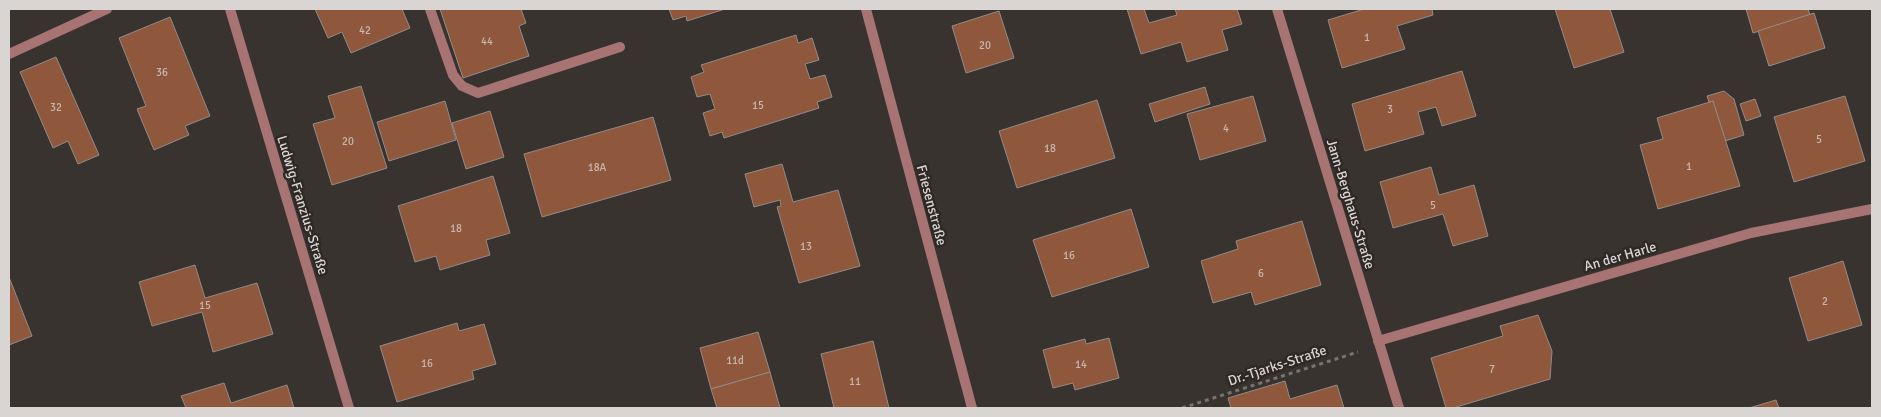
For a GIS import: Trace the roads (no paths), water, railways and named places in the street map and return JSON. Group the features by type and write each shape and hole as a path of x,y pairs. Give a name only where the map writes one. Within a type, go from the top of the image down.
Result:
{"street":[{"path":"9,54 108,9"},
{"name":"Ludwig-Franzius-Straße","path":"230,9 349,408"},
{"path":"430,9 452,76 462,86 478,93 620,47"},
{"name":"Friesenstraße","path":"866,9 972,408"},
{"name":"Jann-Berghaus-Straße","path":"1277,9 1398,408"},
{"name":"An der Harle","path":"1379,344 1751,232 1872,209"}]}
